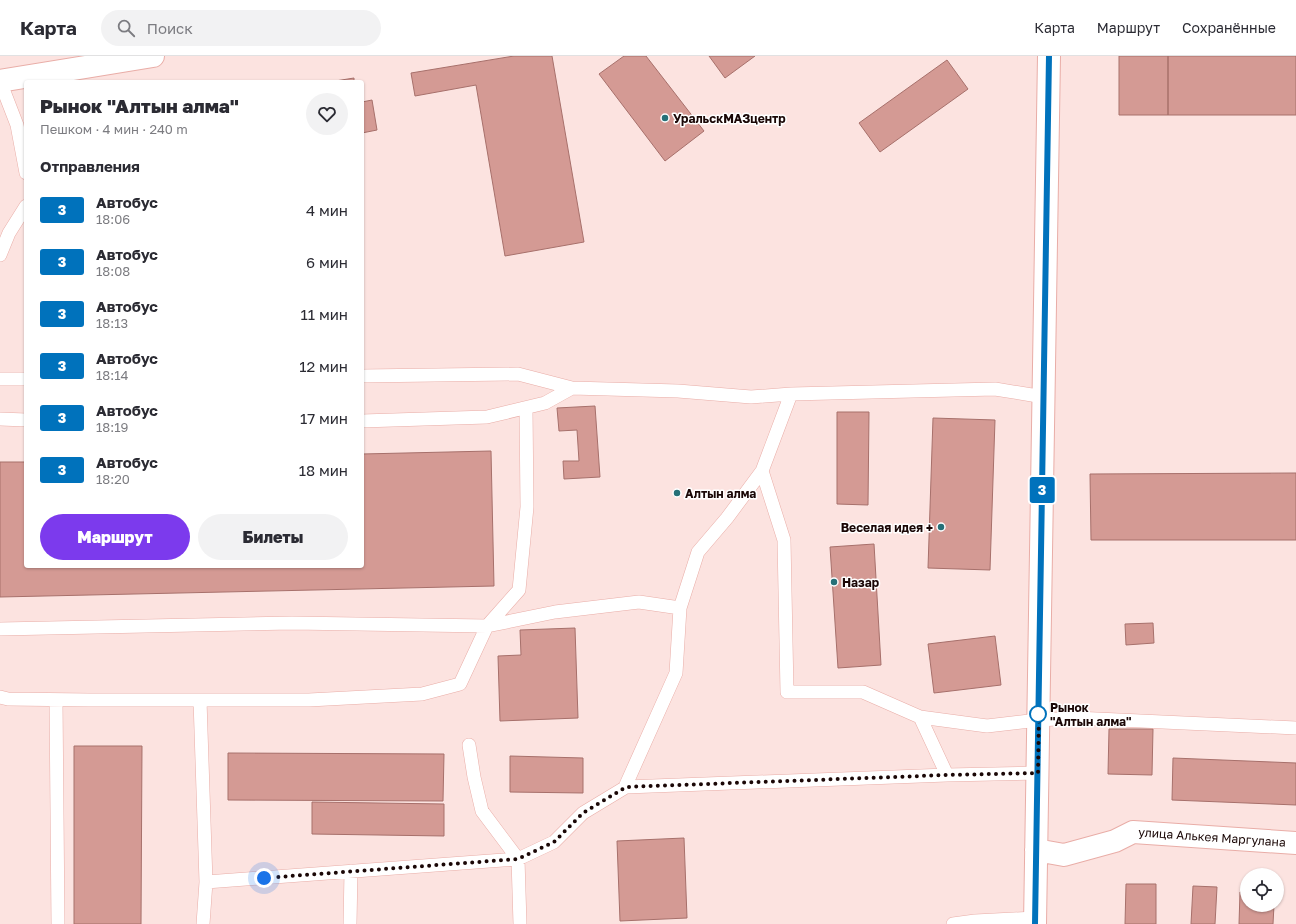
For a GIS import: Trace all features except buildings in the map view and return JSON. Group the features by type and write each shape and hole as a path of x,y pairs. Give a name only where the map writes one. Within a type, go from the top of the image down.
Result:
{"street":[{"path":"0,81 153,56"},
{"path":"1035,921 1049,56"},
{"name":"улица Алькея Маргулана","path":"1036,850 1064,855 1115,841 1133,832 1296,843"}],"lane":[{"path":"0,81 17,125 24,162"},
{"path":"0,255 9,233 24,209"},
{"path":"364,376 518,374 572,388 678,391 751,397 792,394 995,389 1044,397"},
{"path":"0,379 24,379"},
{"path":"364,421 487,417 545,402 572,388"},
{"path":"625,787 676,673 680,608 698,552 727,518 762,471 792,394"},
{"path":"0,697 8,699 56,700 309,700 422,694 460,684 487,626 519,590 527,507 526,408"},
{"path":"0,419 24,420"},
{"path":"762,471 784,540 786,692 863,692 920,717 986,726 1038,720 1075,718 1296,728"},
{"path":"0,629 292,623 487,626 556,612 639,602 680,608"},
{"path":"56,700 58,924"},
{"path":"200,700 206,882 203,924"},
{"path":"920,717 947,775"},
{"path":"469,745 482,811 518,859 520,924"},
{"path":"206,882 518,859 554,842 583,813 625,787 1038,773"},
{"path":"350,924 351,871"},
{"path":"953,924 975,921 1035,921"}],"bus line":[{"name":"3","path":"1035,924 1049,56"}],"place":[{"name":"УральскМАЗцентр","path":"665,118"},
{"name":"Алтын алма","path":"677,493"},
{"name":"Веселая идея +","path":"941,527"},
{"name":"Назар","path":"834,582"},
{"name":"Рынок \"Алтын алма\"","path":"1038,714"}],"route":[{"path":"264,878 518,859 554,842 583,813 626,787 1038,773 1039,710 1038,714"}]}
